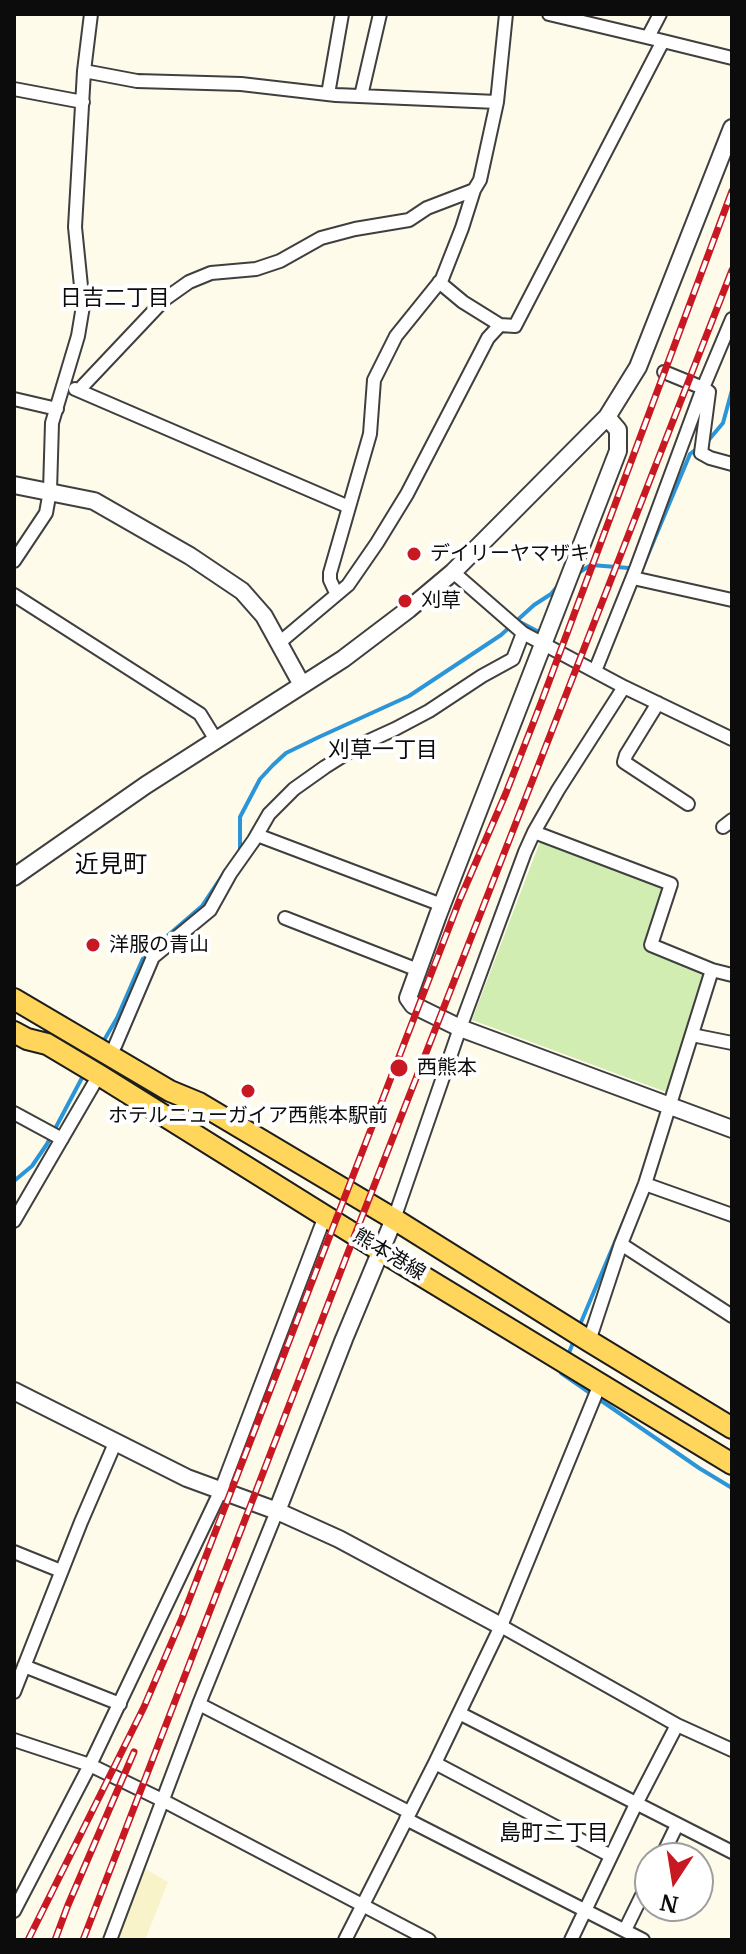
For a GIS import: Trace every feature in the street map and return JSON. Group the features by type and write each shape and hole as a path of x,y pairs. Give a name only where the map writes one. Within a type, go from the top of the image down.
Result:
{"main road":[{"name":"熊本港線","path":"14,983 177,1084 199,1103"},
{"name":"熊本港線","path":"14,999 170,1091 199,1103 394,1219 732,1428"},
{"name":"熊本港線","path":"14,1014 47,1044 732,1464"},
{"name":"熊本港線","path":"14,1032 47,1044"}],"street":[{"path":"14,561 46,513 50,491 52,423 78,336 83,306 75,227 84,71 91,14"},
{"path":"328,94 342,14"},
{"path":"361,96 380,14"},
{"path":"336,593 330,573 370,434 374,380 396,336 439,282 480,180 497,102 506,14"},
{"path":"549,14 732,58"},
{"path":"648,37 660,14"},
{"path":"439,282 463,302 500,325 515,326 663,41"},
{"path":"84,71 137,81 241,84 328,94 497,102"},
{"path":"14,89 83,102"},
{"path":"14,877 146,785 343,659 409,609 453,572 607,417 638,367 732,128"},
{"path":"79,390 165,299 189,282 211,273 256,269 280,261 321,238 409,220 427,208 474,190"},
{"path":"595,671 732,319"},
{"path":"279,643 348,585 407,494 488,338 500,325"},
{"path":"664,372 709,392 701,453 732,464"},
{"path":"64,387 79,390 349,507"},
{"path":"14,399 57,409"},
{"path":"607,417 618,430 618,451 408,998 413,1005 460,1028 732,1129"},
{"path":"14,485 94,501 190,556 242,591 264,616 302,685"},
{"path":"453,572 523,633 624,687 732,739"},
{"path":"633,578 732,600"},
{"path":"14,595 200,714 216,740"},
{"path":"115,1046 153,957 210,910 269,814 294,789 325,767 360,745 429,711 513,659 523,633"},
{"path":"110,1940 199,1704 394,1219 460,1028 534,832 624,687"},
{"path":"658,703 624,762 688,804"},
{"path":"534,832 671,884 651,945 732,975"},
{"path":"257,835 442,905"},
{"path":"285,918 418,970"},
{"path":"589,1341 621,1244 645,1184 712,970"},
{"path":"692,1035 732,1043"},
{"path":"14,1221 99,1075"},
{"path":"14,1113 62,1139"},
{"path":"645,1184 732,1215"},
{"path":"14,1911 120,1704 221,1490 325,1216"},
{"path":"621,1244 732,1316"},
{"path":"345,1940 501,1626 600,1384"},
{"path":"14,1391 187,1478 277,1511 339,1539 677,1725 732,1750"},
{"path":"14,1692 116,1441"},
{"path":"14,1552 61,1571"},
{"path":"24,1666 120,1704"},
{"path":"199,1704 643,1940"},
{"path":"459,1713 732,1852"},
{"path":"571,1940 677,1725"},
{"path":"14,1740 90,1765 429,1940"},
{"path":"435,1763 611,1856"},
{"path":"669,1842 677,1825"},
{"path":"625,1930 634,1912"}],"shaded area":[{"path":"142,1867 168,1882 145,1940 114,1940"}],"green space":[{"path":"541,839 668,886 645,951 703,974 666,1092 472,1020"}],"waterway":[{"path":"707,442 723,423 732,390"},
{"path":"575,575 591,565 642,569 690,454 699,447"},
{"path":"240,849 240,817 260,779 286,753 409,696 501,635 561,582"},
{"path":"518,621 539,632"},
{"path":"103,1042 144,956 202,906 224,873"},
{"path":"14,1181 32,1166 47,1144 84,1074"},
{"path":"579,1327 631,1204"},
{"path":"567,1358 574,1340"},
{"path":"562,1370 561,1373 732,1488"}],"railway":[{"path":"28,1940 144,1707 182,1618 460,899 541,703 732,191"},
{"path":"83,1940 732,270"},
{"path":"55,1940 134,1752"}],"place":[{"name":"デイリーヤマザキ","path":"414,554"},
{"name":"刈草","path":"405,601"},
{"name":"洋服の青山","path":"93,945"},
{"name":"西熊本","path":"399,1068"},
{"name":"ホテルニューガイア西熊本駅前","path":"248,1091"}],"district":[{"name":"日吉二丁目","path":"115,299"},
{"name":"刈草一丁目","path":"383,751"},
{"name":"近見町","path":"111,865"},
{"name":"島町二丁目","path":"554,1834"}]}
